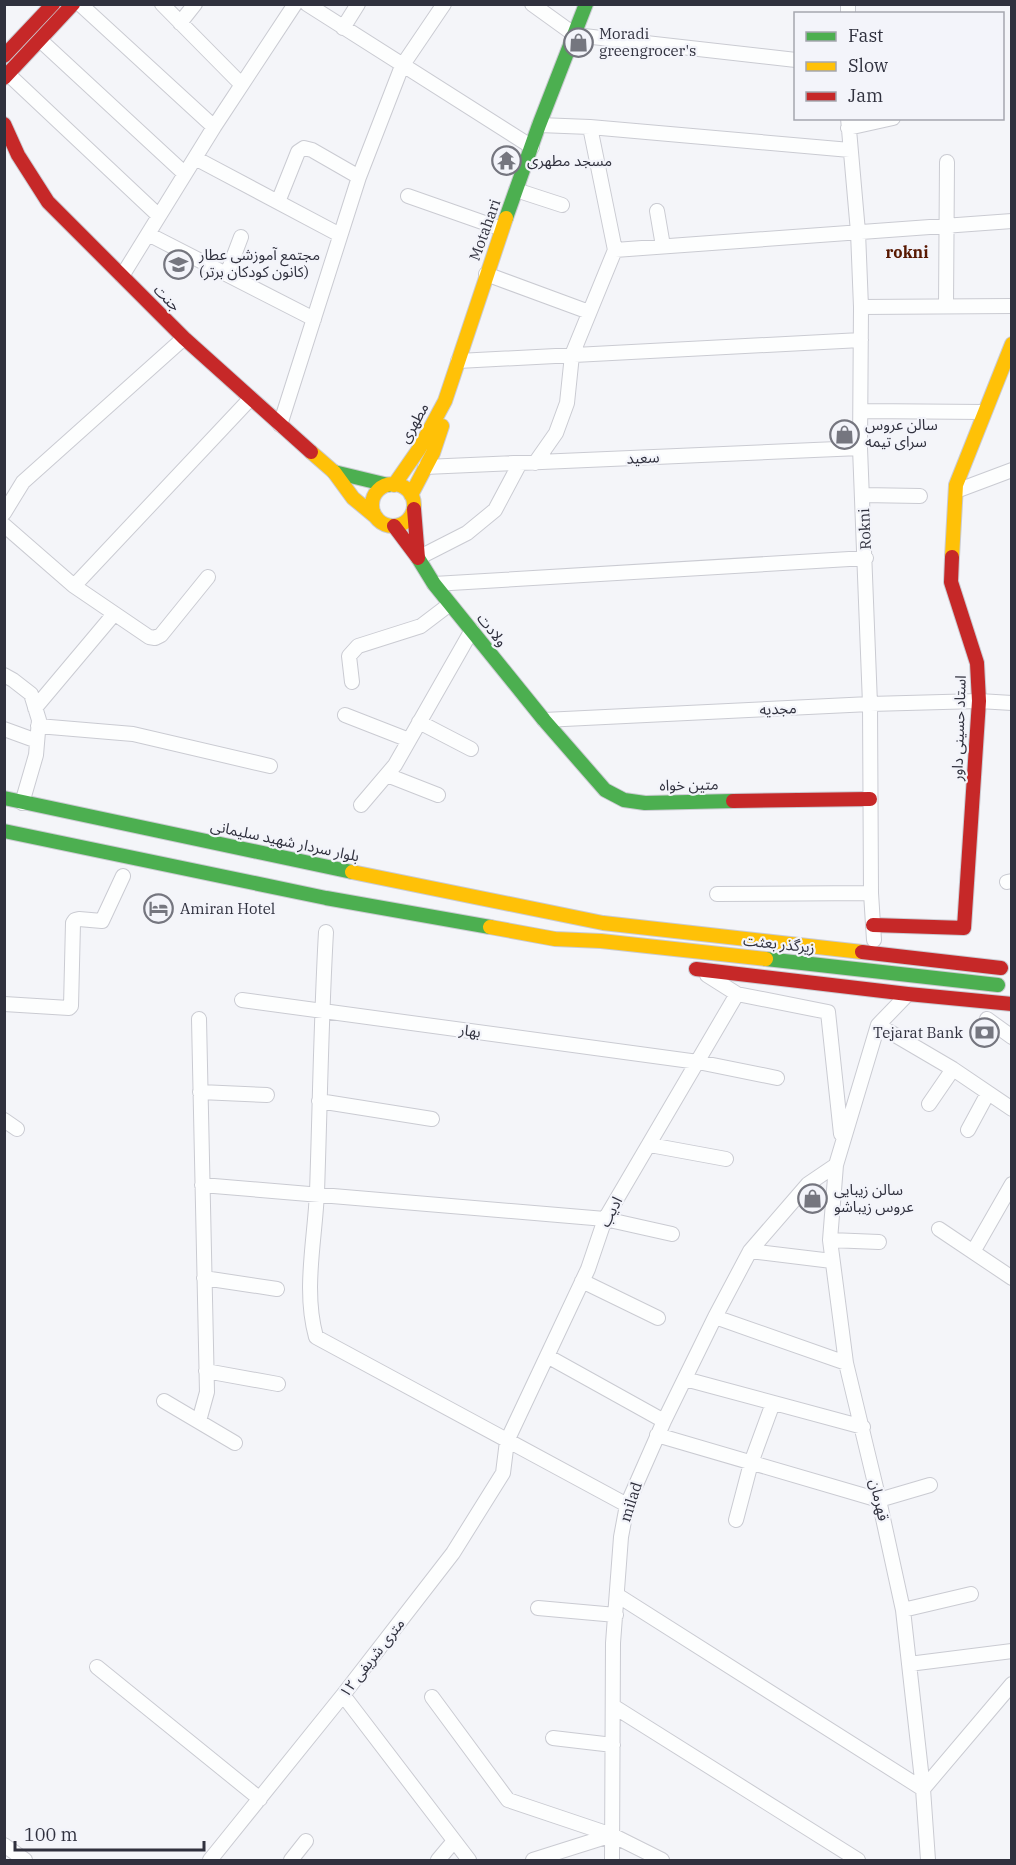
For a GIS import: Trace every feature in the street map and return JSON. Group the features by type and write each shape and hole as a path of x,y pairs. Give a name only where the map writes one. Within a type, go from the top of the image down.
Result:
{"main road":[{"path":"4,56 53,4"},
{"path":"6,76 73,4"},
{"name":"Motahari","path":"445,401 486,273 539,125 586,4"},
{"name":"جنت","path":"4,124 18,156 48,202 184,338 334,472 353,498 376,517"},
{"name":"استاد حسینی داور","path":"873,925 964,928 979,701 977,663 951,582 956,490 1011,344"},
{"name":"مطهری","path":"413,502 425,467 433,453 442,424 445,401"},
{"name":"مطهری","path":"391,485 419,449 445,401"},
{"name":"جنت","path":"334,472 391,485"},
{"path":"413,502 407,521 394,526 381,522 373,511 374,498 382,488 391,485 401,486 413,502 418,558"},
{"name":"ولادت","path":"394,526 434,584 544,720"},
{"name":"متین خواه","path":"544,720 605,790 624,800 645,803 870,799"},
{"name":"بلوار سردار شهید سلیمانی","path":"4,798 218,860 326,898 555,939"},
{"name":"بلوار سردار شهید سلیمانی","path":"4,831 218,860 560,913"},
{"path":"560,913 600,908"},
{"name":"زیرگذر بعثت","path":"560,913 603,923 1001,968"},
{"path":"806,932 897,942"},
{"path":"555,939 599,955"},
{"name":"زیرگذر بعثت","path":"555,939 602,941 998,985"},
{"path":"692,968 1010,1004"}],"street":[{"path":"80,4 214,127"},
{"path":"162,4 242,84"},
{"path":"180,23 195,4"},
{"path":"122,276 214,127 295,4"},
{"path":"307,4 532,147"},
{"path":"344,28 358,4"},
{"path":"280,425 359,177 402,66 444,4"},
{"path":"532,4 575,35 794,60"},
{"path":"40,40 185,174"},
{"path":"6,76 159,216"},
{"path":"848,123 875,120"},
{"name":"Rokni","path":"848,123 858,232 861,307 860,448 866,558 870,704 871,893 874,940"},
{"path":"539,125 590,127 850,150"},
{"path":"418,558 467,533 495,510 528,463 556,433 567,403 572,355 615,250 590,127"},
{"path":"278,202 298,152 304,148 312,150 359,177"},
{"path":"195,158 340,236"},
{"path":"946,306 947,162"},
{"path":"516,190 562,205"},
{"path":"408,196 502,229"},
{"path":"657,211 663,246"},
{"path":"615,250 1011,221"},
{"path":"148,234 314,319"},
{"path":"227,274 241,237"},
{"path":"486,273 589,312"},
{"path":"861,307 1011,306"},
{"path":"4,513 23,482 184,338"},
{"path":"458,362 861,340"},
{"path":"74,586 250,399"},
{"path":"862,411 984,412"},
{"name":"سعید","path":"425,467 860,448"},
{"path":"956,490 1011,470"},
{"path":"863,495 920,496"},
{"path":"4,525 74,586 149,637 155,638 161,635 208,577"},
{"path":"434,584 866,558"},
{"path":"352,682 349,656 358,646 421,626 450,604"},
{"path":"35,708 114,614"},
{"path":"361,805 395,765 472,630"},
{"path":"4,675 31,694 39,720 36,755 22,802"},
{"name":"مجدیه","path":"544,720 870,704 979,701 1011,703"},
{"path":"345,716 409,740"},
{"path":"420,722 471,749"},
{"path":"38,726 133,734 270,766"},
{"path":"4,729 37,741"},
{"path":"387,775 438,795"},
{"path":"5,1005 69,1008 71,1006 75,920 102,921 123,876"},
{"path":"717,894 871,893"},
{"path":"326,932 317,1194 310,1295 311,1319 316,1337 627,1505"},
{"path":"692,968 737,994 828,1012 841,1142"},
{"name":"ادیب","path":"507,1441 582,1281 605,1220 737,994"},
{"path":"841,1142 878,1024 908,994"},
{"name":"بهار","path":"242,999 698,1062 777,1078"},
{"path":"199,1018 207,1371 207,1392 199,1421"},
{"path":"987,1019 1011,1037"},
{"path":"878,1024 953,1069 1011,1109"},
{"path":"929,1104 953,1069"},
{"path":"200,1092 267,1095"},
{"path":"968,1130 988,1094"},
{"path":"319,1101 432,1119"},
{"path":"4,1120 17,1129"},
{"name":"قهرمان","path":"841,1142 836,1164 830,1240 832,1262 846,1363 903,1610 923,1789 928,1860"},
{"path":"650,1145 726,1159"},
{"name":"milad","path":"612,1860 613,1643 621,1537 627,1505 657,1435 750,1251 808,1184 836,1164"},
{"path":"973,1252 1011,1184"},
{"path":"202,1185 605,1220 672,1234"},
{"path":"939,1229 1011,1278"},
{"path":"830,1240 879,1242"},
{"path":"750,1251 832,1262"},
{"path":"204,1278 277,1289"},
{"path":"582,1281 658,1318"},
{"path":"715,1317 846,1363"},
{"path":"547,1356 664,1421"},
{"path":"207,1371 278,1384"},
{"path":"685,1379 862,1427"},
{"path":"164,1401 235,1443"},
{"path":"736,1520 751,1462 773,1403"},
{"path":"657,1435 879,1500 930,1485"},
{"name":"۱۲ متری شریفی","path":"210,1860 343,1695 453,1553 503,1473 507,1441"},
{"path":"903,1610 972,1593"},
{"path":"617,1595 923,1789 1011,1684"},
{"path":"538,1608 616,1615"},
{"path":"909,1664 1011,1651"},
{"path":"97,1667 260,1799"},
{"path":"343,1695 469,1860"},
{"path":"432,1697 508,1800 612,1834 662,1860"},
{"path":"613,1706 858,1860"},
{"path":"553,1738 613,1744"},
{"path":"533,1860 612,1834"},
{"path":"291,1860 306,1841"},
{"path":"438,1860 454,1841"},
{"path":"4,1845 25,1860"}],"traffic: fast":[{"path":"506,218 586,4"},
{"path":"334,472 388,485"},
{"path":"418,558 434,584 544,720 605,790 624,800 645,803 733,801"},
{"path":"4,798 352,872"},
{"path":"4,831 326,898 490,927"},
{"path":"766,959 998,985"}],"traffic: slow":[{"path":"394,485 419,449 445,401 506,218"},
{"path":"952,557 956,485 1012,344"},
{"path":"411,495 433,453 442,426"},
{"path":"311,452 334,472 353,498 376,517"},
{"path":"393,484 408,490 414,505 408,520 393,526 378,520 372,505 378,490 393,484"},
{"path":"352,872 603,923 862,952"},
{"path":"490,927 555,939 601,941 766,959"}],"traffic: jam":[{"path":"4,56 53,4"},
{"path":"4,78 73,4"},
{"path":"4,124 18,155 48,202 184,338 311,452"},
{"path":"394,526 418,558 414,509"},
{"path":"873,925 964,928 979,701 977,663 951,582 952,557"},
{"path":"733,801 870,799"},
{"path":"862,952 1001,968"},
{"path":"696,969 1012,1004"}],"place":[{"name":"Moradi greengrocer's","path":"578,43"},
{"name":"مسجد مطهری","path":"506,161"},
{"name":"مجتمع آموزشی عطار (کانون کودکان برتر)","path":"178,264"},
{"name":"سالن عروس سرای تیمه","path":"844,434"},
{"name":"Amiran Hotel","path":"159,909"},
{"name":"Tejarat Bank","path":"984,1033"},
{"name":"سالن زیبایی عروس زیباشو","path":"813,1199"}],"district":[{"name":"rokni","path":"907,252"}]}
